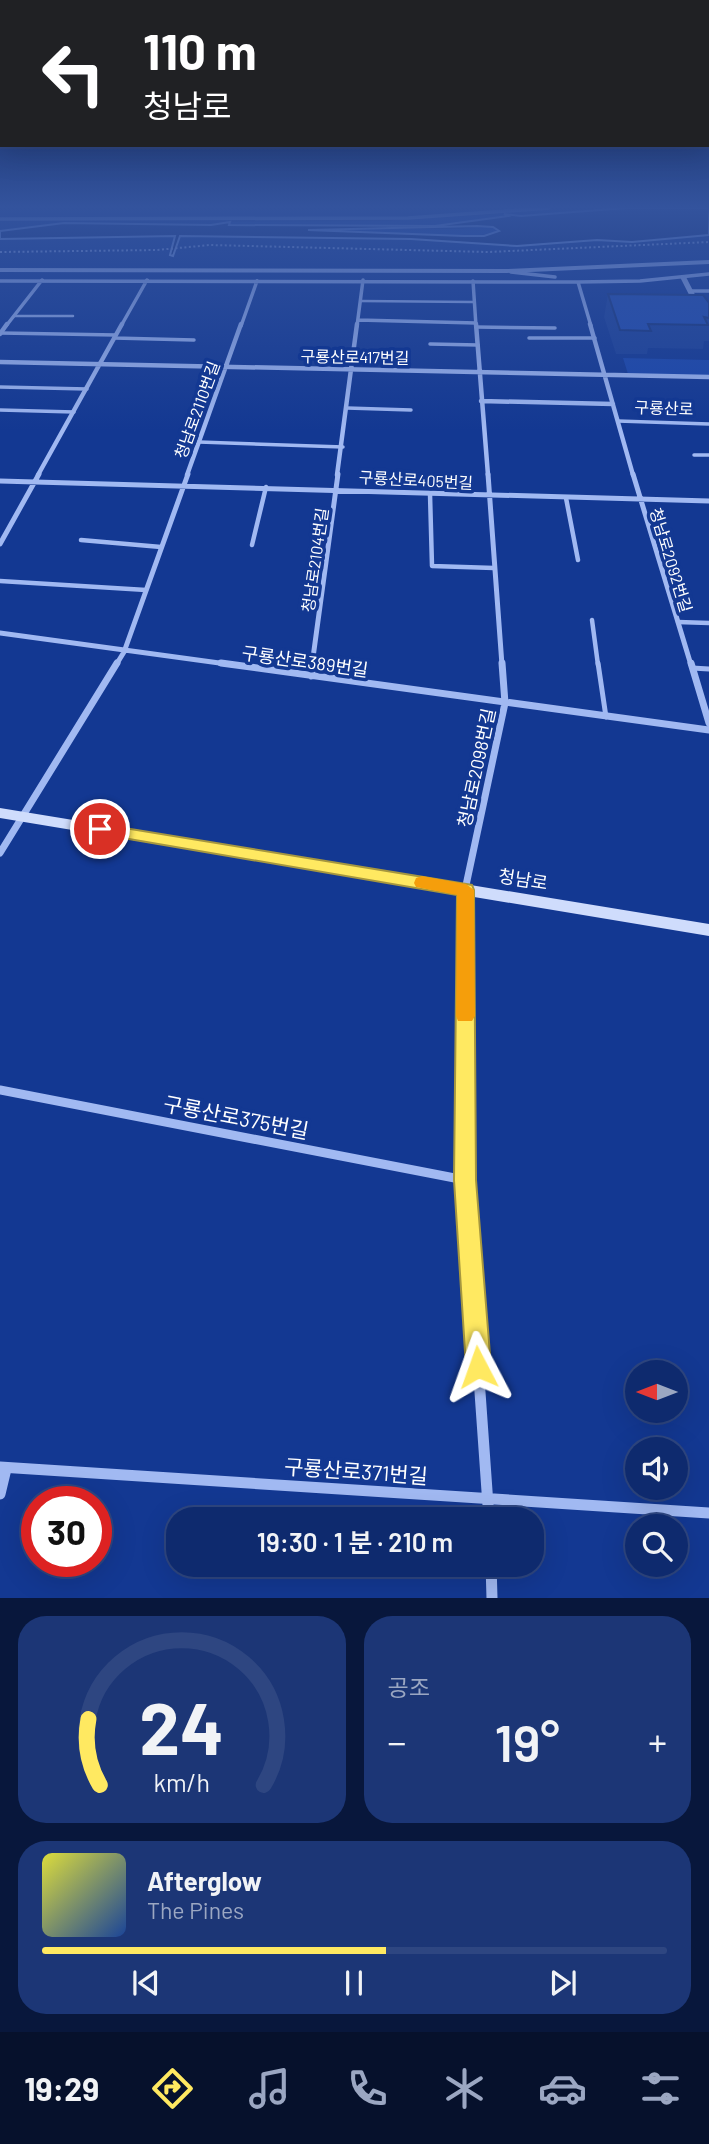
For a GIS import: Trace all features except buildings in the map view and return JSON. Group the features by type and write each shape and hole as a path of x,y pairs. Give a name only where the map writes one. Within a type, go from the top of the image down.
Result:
{"main road":[{"name":"청남로","path":"0,813 709,930"}],"street":[{"path":"1,333 40,283"},
{"path":"0,544 146,283"},
{"name":"청남로2110번길","path":"0,853 124,652 256,283"},
{"name":"청남로2104번길","path":"311,676 338,489 363,283"},
{"name":"청남로2098번길","path":"473,283 487,496 505,703 466,890 465,1180 488,1507"},
{"name":"청남로2092번길","path":"578,283 640,500 709,723"},
{"path":"686,283 709,328"},
{"path":"690,290 709,291"},
{"path":"358,320 476,325"},
{"name":"구룡산로417번길","path":"0,362 709,377"},
{"path":"481,401 613,404"},
{"name":"구룡산로405번길","path":"0,481 266,486 487,496 709,501"},
{"name":"구룡산로389번길","path":"0,633 709,730"},
{"name":"구룡산로375번길","path":"0,1090 465,1180"},
{"path":"0,1494 3,1468"},
{"name":"구룡산로371번길","path":"3,1468 709,1513"},
{"path":"491,1577 492,1598"}],"lane":[{"path":"360,301 474,302"},
{"path":"15,316 73,316"},
{"path":"0,325 7,326"},
{"path":"476,325 555,328"},
{"path":"1,333 194,340"},
{"path":"529,338 595,338"},
{"path":"430,344 478,345"},
{"path":"0,387 87,388"},
{"path":"347,408 411,410"},
{"path":"0,410 74,412"},
{"name":"구룡산로","path":"618,421 709,424"},
{"path":"199,442 343,447"},
{"path":"694,455 709,455"},
{"path":"252,545 266,486"},
{"path":"430,494 432,566 494,568"},
{"path":"566,498 578,560"},
{"path":"81,540 161,547"},
{"path":"0,582 146,590"},
{"path":"592,620 606,717"},
{"path":"678,622 709,623"},
{"path":"692,668 709,668"}],"shaded area":[{"path":"623,358 709,360 709,377 628,374"}],"slow traffic":[{"path":"422,883 466,890 465,1016"}],"route":[{"path":"100,829 466,890 465,1180 478,1367"}]}
